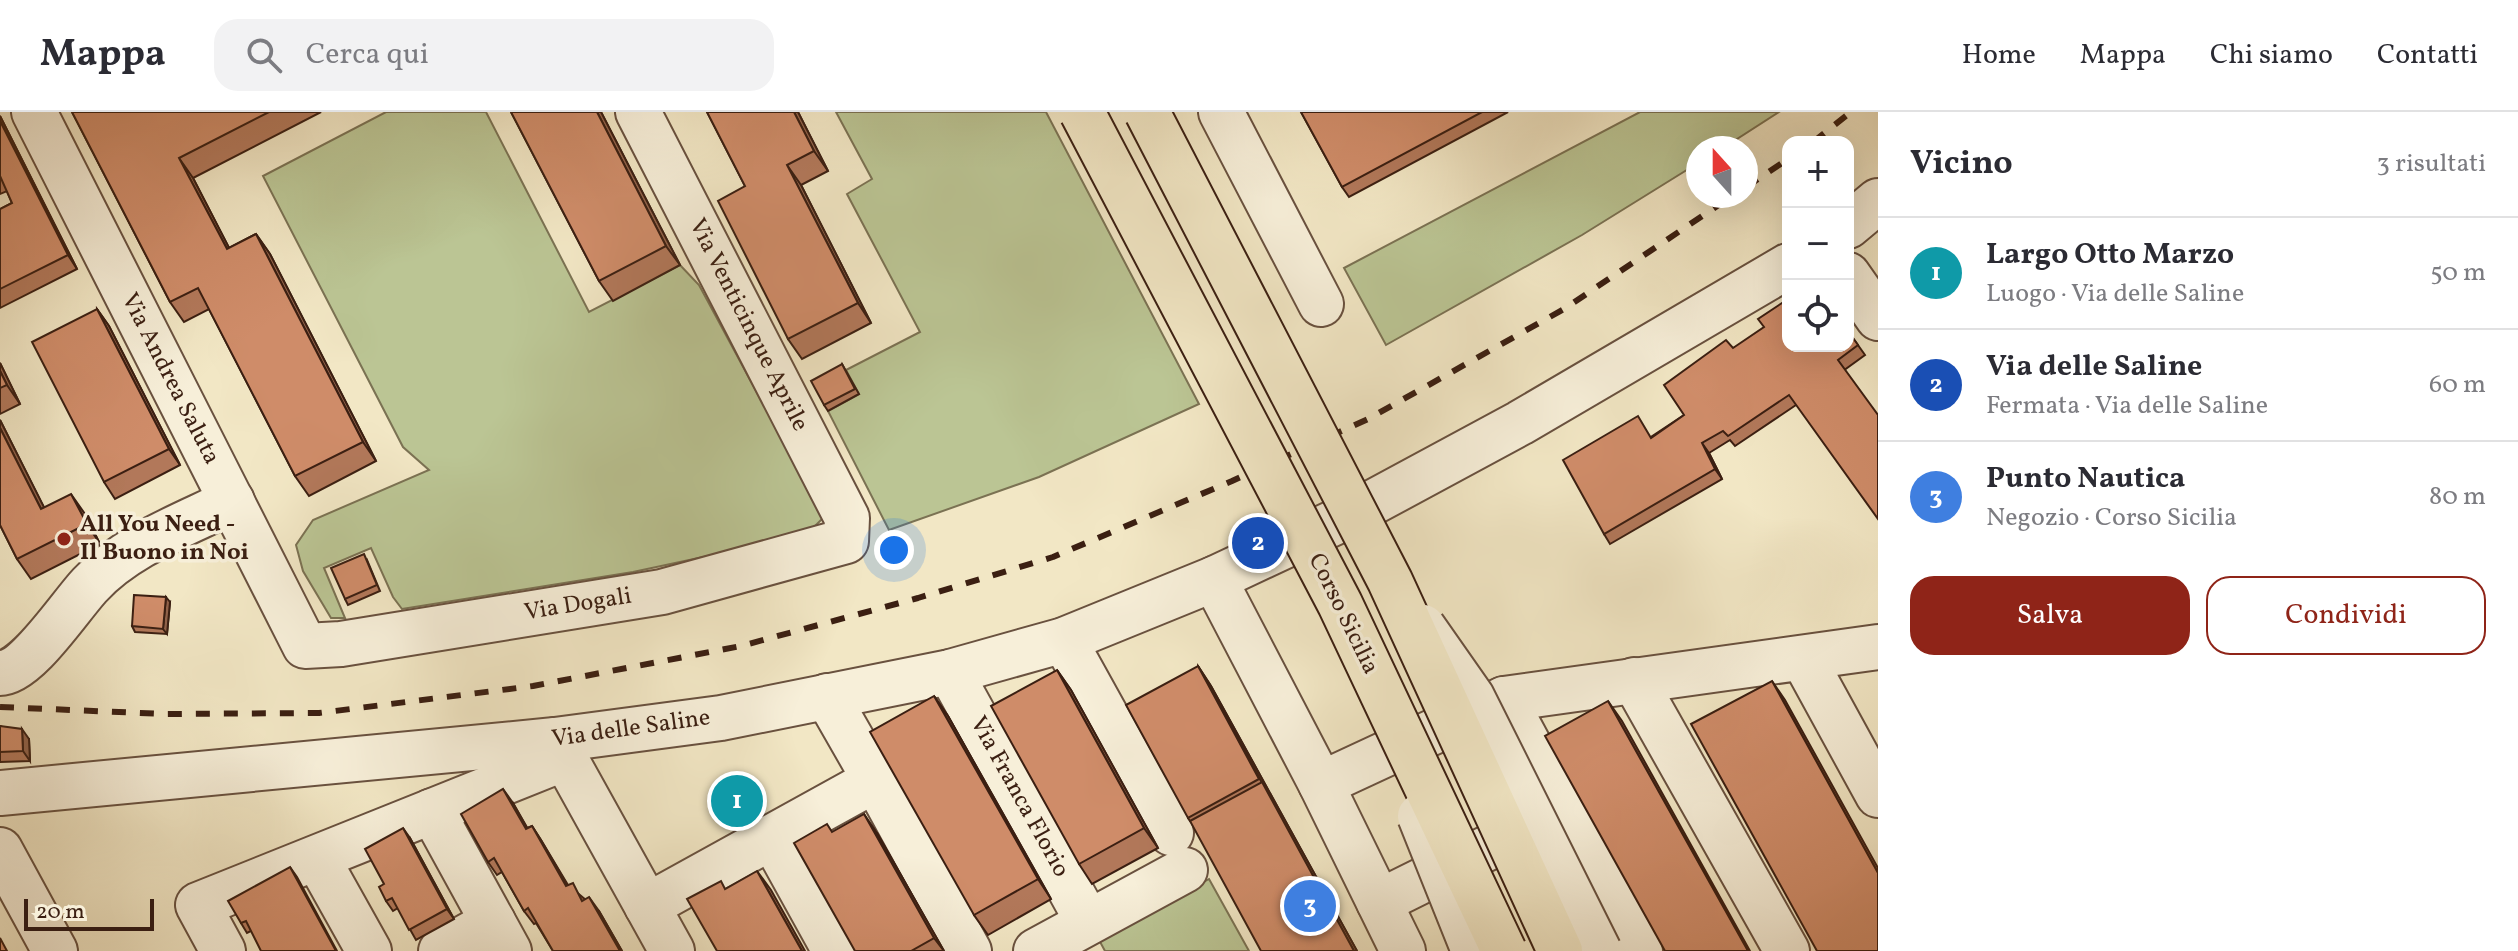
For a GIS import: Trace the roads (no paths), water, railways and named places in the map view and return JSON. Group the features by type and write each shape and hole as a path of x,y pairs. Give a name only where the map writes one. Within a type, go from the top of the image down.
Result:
{"main road":[{"name":"Corso Sicilia","path":"1082,112 1340,604 1504,951"},
{"path":"1147,112 1390,581 1560,951"}],"street":[{"name":"Via Andrea Saluta","path":"34,112 305,646"},
{"name":"Via Venticinque Aprile","path":"638,112 847,518 846,541"},
{"path":"1221,112 1321,304"},
{"path":"1854,221 1878,201"},
{"name":"Via delle Saline","path":"0,793 560,749 950,672 1064,640 1214,579 1342,519 1520,423 1782,270"},
{"path":"1851,280 1878,318"},
{"path":"4,673 37,649 91,584 118,558 232,501"},
{"name":"Via Dogali","path":"305,646 341,644 662,592 846,541"},
{"path":"1214,579 1321,784 1403,951"},
{"path":"1390,581 1472,697 1599,951"},
{"path":"1340,604 1474,951"},
{"path":"1036,951 1082,935 1178,852 1064,640"},
{"path":"1321,784 1504,699 1878,647"},
{"path":"1803,658 1878,795"},
{"name":"Via Franca Florio","path":"950,672 1082,935"},
{"path":"1634,680 1787,951"},
{"path":"827,696 969,951"},
{"path":"1504,699 1640,951"},
{"path":"223,951 198,905 432,811 560,749 672,951"},
{"path":"647,906 782,855 875,780"},
{"path":"1379,902 1564,810"},
{"path":"432,811 501,937 441,951"},
{"path":"0,850 55,951"},
{"path":"782,855 835,951"},
{"path":"317,858 369,951"},
{"path":"1532,951 1617,909"}],"railway":[{"path":"1821,136 1851,112"},
{"path":"1758,179 1782,163"},
{"path":"0,707 166,714 319,713 533,686 741,646 918,598 1053,557 1368,419 1564,309 1714,208"}],"place":[{"name":"All You Need - Il Buono in Noi","path":"64,539"},
{"name":"Via delle Saline","path":"1258,543"},
{"name":"Largo Otto Marzo","path":"737,801"},
{"name":"Punto Nautica","path":"1310,906"}]}
